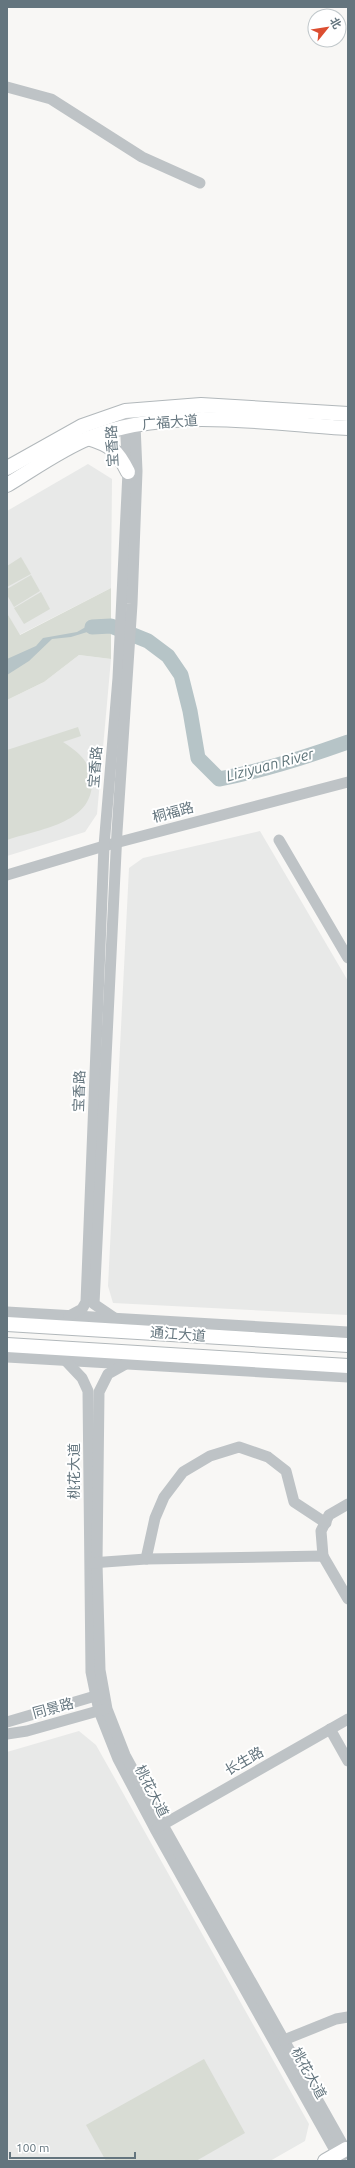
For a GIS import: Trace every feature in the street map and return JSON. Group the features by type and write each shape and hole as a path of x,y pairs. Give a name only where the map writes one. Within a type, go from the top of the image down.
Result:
{"main road":[{"name":"广福大道","path":"7,468 82,426 125,411 201,405 348,414"},
{"name":"广福大道","path":"7,484 88,438 130,425 203,419 348,428"},
{"path":"88,438 103,442 113,448 121,457 128,472"},
{"name":"通江大道","path":"7,1324 348,1345"},
{"name":"通江大道","path":"7,1345 348,1366"},
{"path":"325,2161 343,2154"}],"street":[{"path":"7,88 51,98 142,157 200,182"},
{"name":"宝香路","path":"90,1303 117,842 127,604 137,471 130,425 125,411"},
{"name":"宝香路","path":"127,604 128,472 130,425"},
{"name":"宝香路","path":"90,1303 104,846 123,679"},
{"name":"桐福路","path":"7,875 117,842 348,782"},
{"path":"280,840 348,958"},
{"path":"69,1316 90,1303 116,1319"},
{"name":"通江大道","path":"7,1312 348,1332"},
{"path":"7,1356 124,1365 348,1377"},
{"path":"65,1360 94,1392 108,1374 124,1365"},
{"name":"桃花大道","path":"94,1392 93,1563 100,1670 100,1695 103,1710 159,1827 343,2154"},
{"path":"146,1559 155,1518 164,1497 183,1472 210,1456 239,1447 268,1457 286,1471 294,1502 326,1523"},
{"path":"348,1504 329,1515 321,1531 323,1556 348,1599"},
{"path":"93,1563 146,1559 323,1556"},
{"path":"7,1722 100,1695"},
{"name":"同景路","path":"7,1734 27,1731 103,1710"},
{"name":"长生路","path":"159,1827 348,1719"},
{"path":"330,1729 348,1761"},
{"name":"桃花大道","path":"159,1827 284,2040 343,2154"},
{"path":"284,2040 336,2019 348,2017"}],"shaded area":[{"path":"88,464 112,479 111,588 19,635 7,613 7,511"},
{"path":"21,557 31,574 7,587 7,566"},
{"path":"31,575 40,591 14,607 7,595 7,589"},
{"path":"111,588 111,659 79,655 44,682 7,700 7,613 20,635"},
{"path":"41,592 50,609 24,624 14,608"},
{"path":"111,622 111,632 107,629 97,629 71,637 52,639 29,661 7,675 7,659 36,646 43,638 77,632 91,624"},
{"path":"79,655 111,659 97,814 85,832 7,856 7,700 44,682"},
{"path":"78,727 81,736 63,742 73,749 86,762 91,774 92,780 90,795 84,806 74,815 62,822 48,828 7,840 7,750"},
{"path":"260,831 348,981 348,1315 113,1303 108,1286 129,868 143,858"},
{"path":"79,1731 96,1745 309,2124 305,2141 270,2161 7,2161 7,1752"},
{"path":"204,2059 245,2133 196,2161 106,2161 86,2125"}],"waterway":[{"name":"Liziyuan River","path":"92,627 111,626 148,641 168,656 181,675 190,711 198,758 219,779 284,763 348,742"}]}
